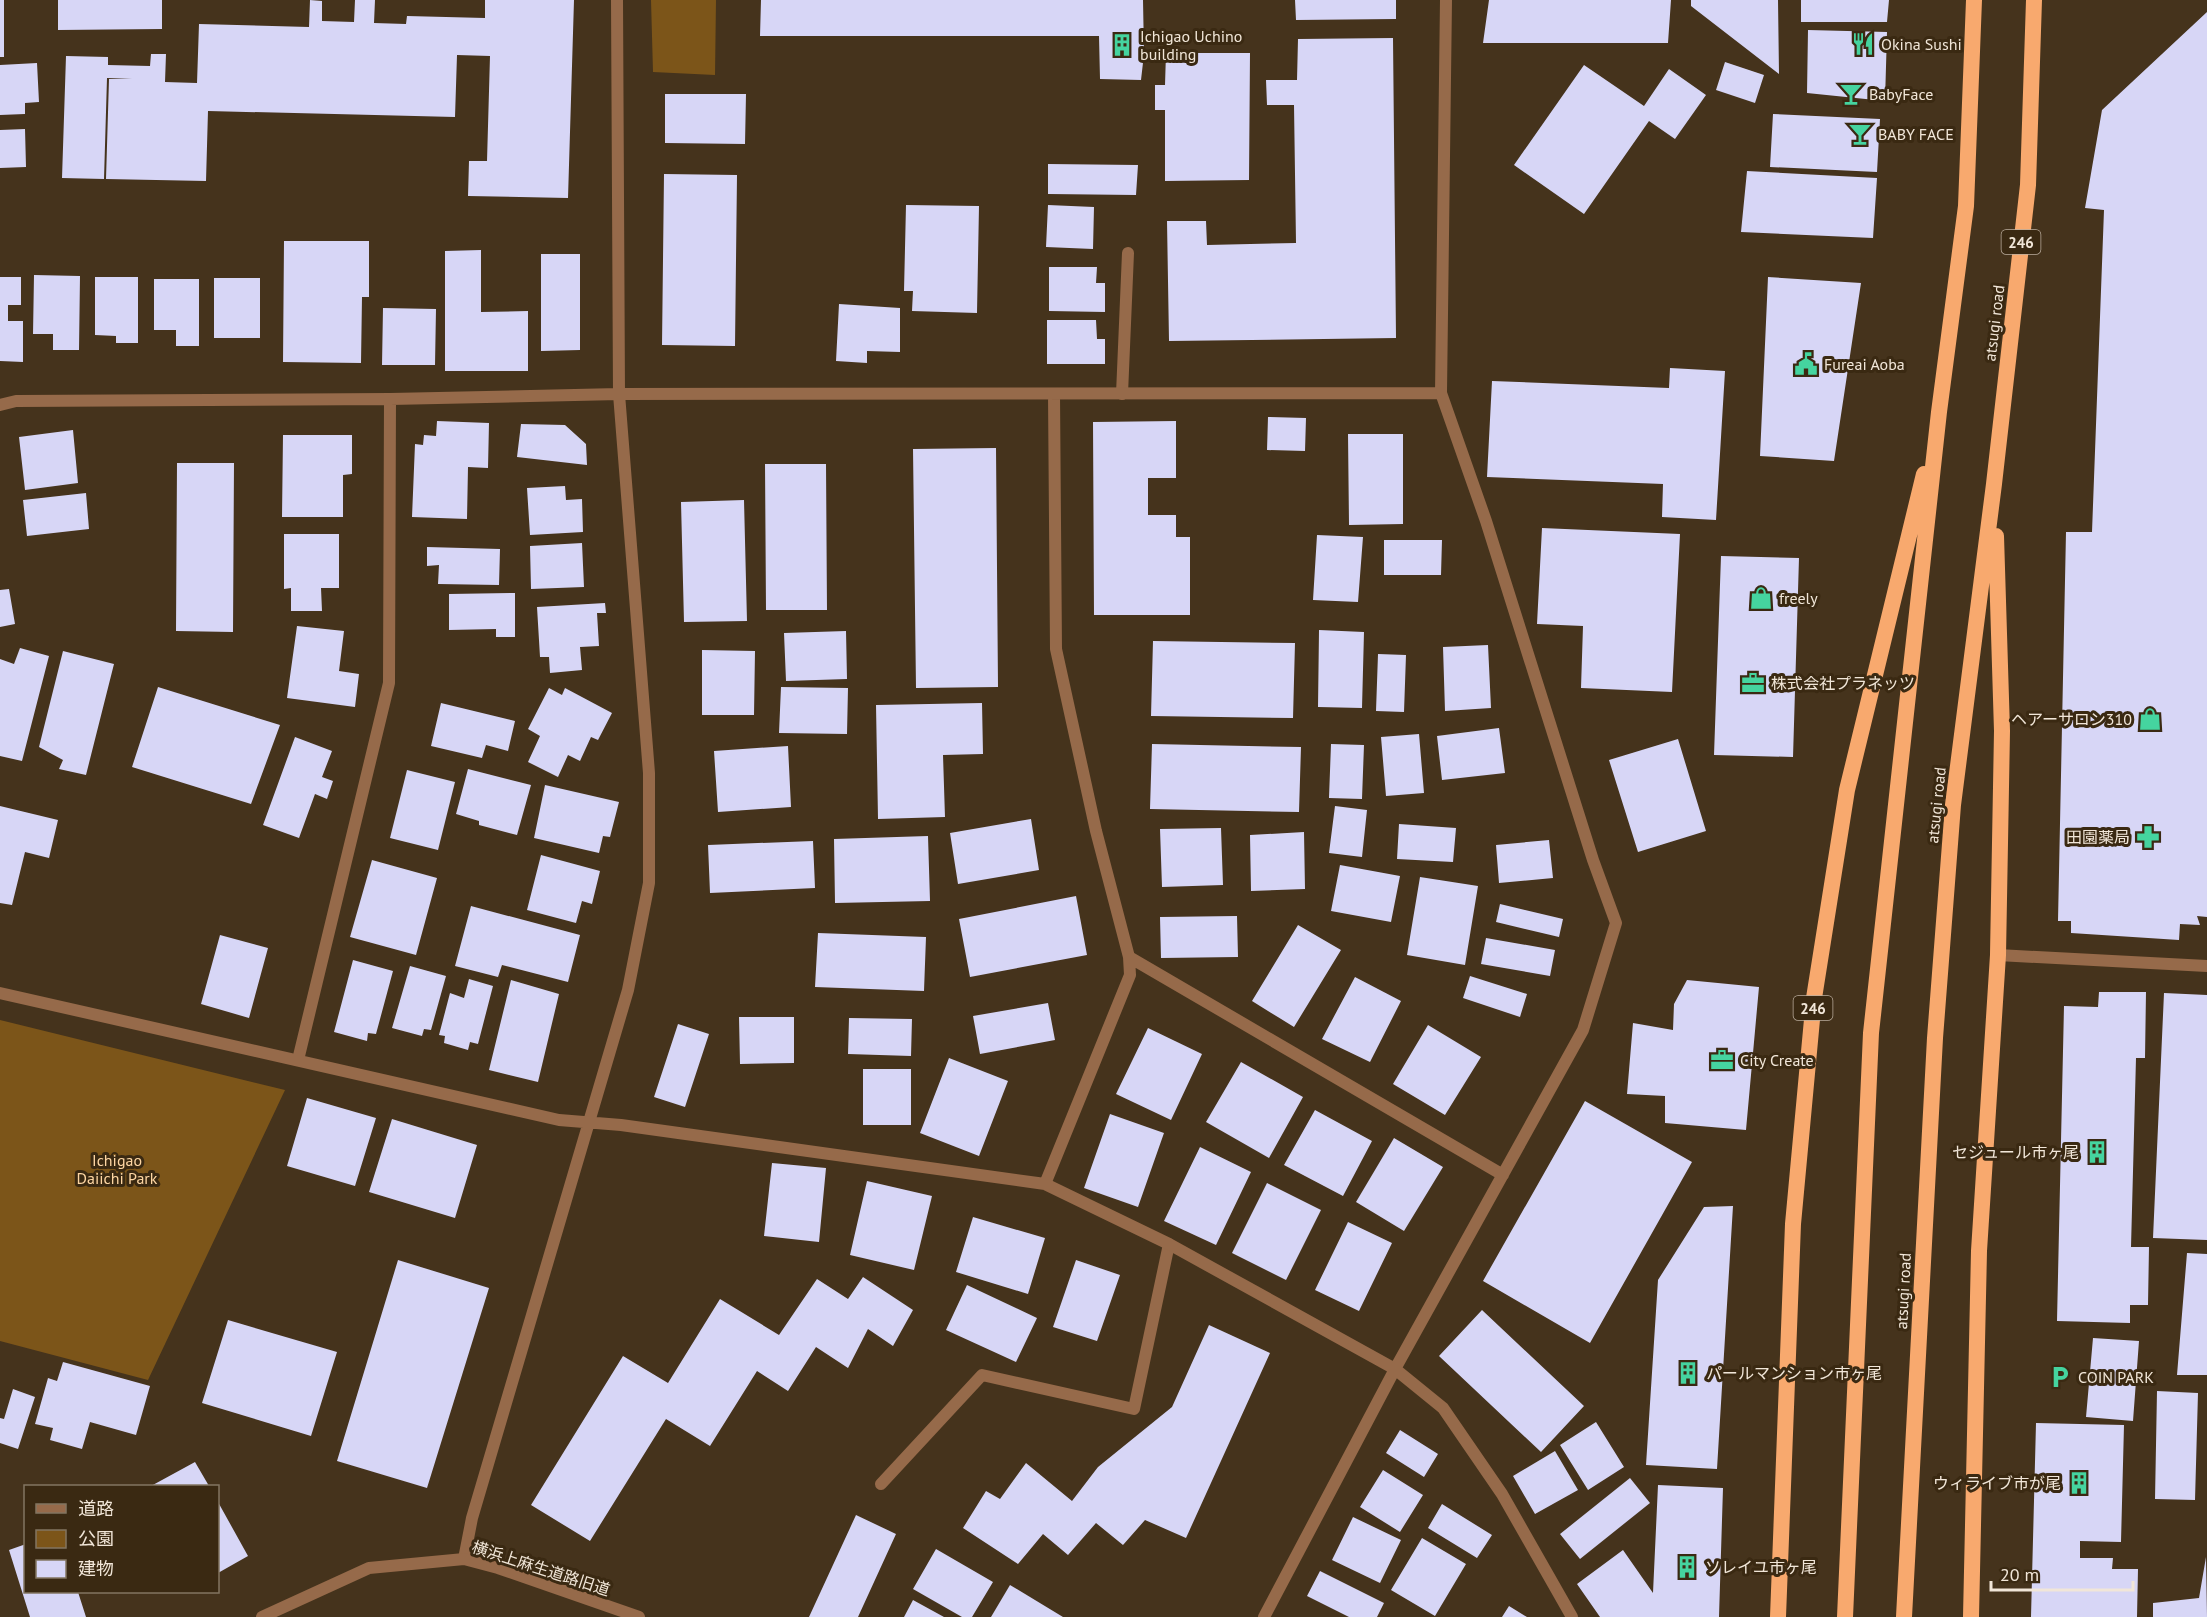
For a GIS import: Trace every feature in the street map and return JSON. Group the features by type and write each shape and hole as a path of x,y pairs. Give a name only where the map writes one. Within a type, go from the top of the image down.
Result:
{"highway":[{"name":"246","path":"1845,1617 1871,1033 1940,412 1966,206 1974,0"},
{"name":"atsugi road","path":"1904,1617 1934,1049 1953,805 1994,484 2028,185 2034,0"},
{"name":"246","path":"1778,1617 1793,1224 1814,998 1846,790 1940,412"},
{"name":"246","path":"1971,1617 1979,1251 1998,955 2002,731 1994,484"}],"street":[{"path":"464,1559 472,1518 628,990 649,883 649,773 618,394 617,0"},
{"path":"1264,1617 1395,1369 1583,1029 1616,923 1593,860 1486,521 1441,393 1446,0"},
{"path":"1122,394 1128,253"},
{"path":"0,405 16,401 390,399 618,394 1441,393"},
{"path":"1045,1184 1130,975 1129,957 1096,831 1056,649 1054,394"},
{"path":"298,1060 389,683 390,399"},
{"path":"1998,955 2207,966"},
{"path":"1129,957 1503,1175"},
{"path":"0,993 559,1120 589,1122 1045,1184 1169,1244 1395,1369 1443,1408 1502,1494 1572,1617"},
{"path":"881,1484 982,1375 1134,1409 1169,1244"},
{"name":"横浜上麻生道路旧道","path":"262,1617 369,1568 464,1559 498,1568 639,1617"}],"green space":[{"path":"651,0 716,0 715,75 653,72"},
{"name":"Ichigao Daiichi Park","path":"0,1020 285,1090 148,1380 0,1341"}],"building":[{"path":"0,0 4,0 4,57 0,57"},
{"path":"58,0 162,0 162,29 58,30"},
{"path":"310,0 322,1 322,21 354,22 355,0 375,0 374,23 406,24 407,16 485,18 485,0 574,0 568,198 468,196 469,161 487,161 490,56 457,55 455,117 208,111 206,181 106,179 109,79 132,79 107,78 104,179 62,178 66,56 108,57 108,65 150,66 151,54 166,54 165,82 197,83 199,24 309,27"},
{"name":"Ichigao Uchino building","path":"761,0 1143,0 1144,54 1141,80 1100,79 1099,36 760,36"},
{"path":"1295,0 1396,0 1396,19 1296,20"},
{"path":"1489,0 1671,0 1668,43 1483,43"},
{"path":"1691,0 1778,0 1779,74 1691,6"},
{"path":"1801,0 1889,0 1887,22 1801,22"},
{"path":"2207,12 2207,917 2197,916 2200,925 2180,924 2179,940 2071,933 2071,921 2058,921 2066,532 2092,532 2104,210 2085,208 2102,110"},
{"path":"1808,30 1887,32 1885,101 1807,93"},
{"path":"1393,38 1396,338 1169,341 1167,221 1206,221 1207,245 1296,243 1294,105 1267,105 1266,80 1297,80 1298,39"},
{"path":"1166,53 1250,53 1249,180 1165,181 1165,110 1155,110 1155,85 1165,85"},
{"path":"1725,62 1764,75 1755,103 1716,90"},
{"path":"37,63 39,102 25,103 25,114 0,115 0,65"},
{"path":"1584,65 1644,106 1669,69 1706,95 1675,139 1649,121 1584,214 1514,165"},
{"path":"665,94 746,94 745,144 665,143"},
{"path":"1773,114 1880,119 1877,172 1770,167"},
{"path":"25,129 26,167 0,168 0,130"},
{"path":"1048,164 1138,165 1136,195 1048,194"},
{"path":"1747,171 1877,178 1873,238 1741,232"},
{"path":"664,174 737,175 735,346 662,345"},
{"path":"906,205 979,206 977,313 912,311 913,291 904,291"},
{"path":"1048,205 1094,207 1093,249 1046,247"},
{"path":"284,241 369,241 369,297 362,297 361,363 283,362"},
{"path":"481,250 481,312 528,311 528,371 445,371 445,251"},
{"path":"541,254 580,254 580,350 541,351"},
{"path":"1049,267 1097,267 1096,283 1105,283 1105,312 1049,311"},
{"path":"34,275 80,276 79,350 53,350 53,334 33,334"},
{"path":"0,277 21,277 21,305 8,305 8,321 23,321 23,362 0,361"},
{"path":"95,277 138,277 138,343 116,343 116,336 95,335"},
{"path":"1768,277 1861,283 1834,461 1760,456"},
{"path":"214,278 260,278 260,338 214,338"},
{"path":"154,279 199,279 199,346 176,346 176,330 154,330"},
{"path":"839,304 900,308 900,352 867,351 867,363 836,361"},
{"path":"383,308 436,309 435,365 382,365"},
{"path":"1047,320 1096,320 1097,339 1105,339 1105,364 1047,364"},
{"path":"1670,368 1725,371 1716,520 1662,517 1663,484 1487,477 1492,381 1669,388"},
{"path":"1268,417 1306,418 1305,451 1267,450"},
{"path":"437,421 489,423 488,468 468,467 467,519 412,517 415,444 423,445 424,435 436,436"},
{"path":"1176,421 1176,478 1148,478 1148,515 1176,515 1176,537 1190,537 1190,615 1094,615 1093,422"},
{"path":"521,424 565,425 586,444 587,465 517,457"},
{"path":"73,430 78,483 25,490 19,437"},
{"path":"1348,434 1403,434 1403,524 1349,525"},
{"path":"283,435 352,435 352,474 343,475 343,517 282,517"},
{"path":"996,448 998,687 916,688 913,449"},
{"path":"177,463 234,463 233,632 176,631"},
{"path":"765,464 826,464 827,610 766,610"},
{"path":"565,486 566,500 582,499 583,532 530,535 527,488"},
{"path":"86,493 89,529 27,536 23,500"},
{"path":"744,500 747,621 684,622 681,502"},
{"path":"1542,528 1680,534 1672,692 1581,688 1583,626 1537,624"},
{"path":"284,534 339,534 339,588 321,588 322,611 291,611 291,588 284,589"},
{"path":"1317,535 1363,537 1358,602 1313,600"},
{"path":"1384,540 1442,540 1441,575 1384,575"},
{"path":"582,543 584,587 531,589 530,546"},
{"path":"427,547 500,549 499,585 438,584 439,565 427,566"},
{"path":"1721,556 1799,558 1793,757 1714,755"},
{"path":"9,589 15,624 0,627 0,590"},
{"path":"515,593 515,637 496,637 496,629 449,630 449,594"},
{"path":"605,603 606,613 597,613 599,646 580,647 582,670 550,673 549,657 540,657 537,607"},
{"path":"297,626 344,631 339,671 359,674 355,707 287,698"},
{"path":"1319,630 1364,632 1362,708 1318,707"},
{"path":"846,631 847,679 786,681 784,633"},
{"path":"1153,641 1295,643 1293,718 1151,716"},
{"path":"1488,645 1491,708 1445,711 1443,647"},
{"path":"20,648 49,656 22,761 0,756 0,659 14,664"},
{"path":"702,650 755,651 754,715 702,715"},
{"path":"63,651 114,664 86,775 59,769 63,760 39,747"},
{"path":"1378,654 1406,655 1404,712 1376,711"},
{"path":"158,687 280,725 251,804 132,767"},
{"path":"781,687 848,688 847,734 779,733"},
{"path":"549,688 562,695 565,688 612,713 598,740 591,737 580,761 568,755 558,777 528,762 540,736 528,729"},
{"path":"441,703 515,721 508,751 486,745 482,758 431,746"},
{"path":"982,703 983,754 943,755 945,817 878,819 876,705"},
{"path":"1499,728 1505,773 1442,780 1437,736"},
{"path":"1419,734 1424,793 1386,796 1381,737"},
{"path":"295,737 332,751 322,777 333,781 327,799 315,794 299,838 263,825"},
{"path":"1678,739 1706,831 1638,852 1609,760"},
{"path":"1152,744 1301,747 1299,812 1150,809"},
{"path":"1331,744 1364,745 1362,799 1329,798"},
{"path":"788,746 791,807 718,812 714,751"},
{"path":"468,769 531,785 517,835 479,825 479,821 456,814"},
{"path":"407,770 455,782 438,850 390,838"},
{"path":"545,785 619,802 610,837 603,836 599,853 534,838"},
{"path":"0,806 58,820 49,858 25,852 12,905 0,903"},
{"path":"1335,806 1367,810 1362,857 1329,853"},
{"path":"1031,819 1039,870 958,884 950,833"},
{"path":"1399,824 1456,828 1453,862 1397,859"},
{"path":"1221,828 1223,885 1162,887 1160,829"},
{"path":"1304,832 1305,889 1251,891 1250,835"},
{"path":"928,836 930,901 835,903 834,839"},
{"path":"1549,840 1553,878 1499,883 1496,845"},
{"path":"813,841 815,888 710,893 708,845"},
{"path":"541,855 600,871 592,904 582,901 576,923 527,910"},
{"path":"372,860 437,878 416,955 350,937"},
{"path":"1340,865 1400,876 1391,922 1331,911"},
{"path":"1420,877 1478,886 1465,965 1407,955"},
{"path":"1076,896 1087,955 970,977 959,919"},
{"path":"1500,904 1563,919 1559,937 1496,922"},
{"path":"471,906 580,935 568,982 502,965 498,977 455,966"},
{"path":"1237,916 1238,957 1161,958 1160,917"},
{"path":"1298,925 1341,950 1294,1027 1252,1001"},
{"path":"818,933 926,937 924,991 815,987"},
{"path":"220,935 268,948 249,1018 201,1004"},
{"path":"1486,938 1555,950 1550,976 1481,964"},
{"path":"353,960 393,971 376,1034 368,1033 367,1041 334,1032"},
{"path":"410,966 446,976 431,1030 424,1029 422,1036 392,1028"},
{"path":"1470,976 1527,994 1520,1017 1463,998"},
{"path":"1355,977 1401,1001 1370,1062 1322,1039"},
{"path":"469,979 493,986 478,1044 470,1042 468,1050 444,1043 445,1036 439,1035 450,993 464,998"},
{"path":"511,980 559,994 538,1082 489,1070"},
{"path":"1687,980 1759,987 1746,1130 1665,1123 1665,1096 1627,1094 1633,1023 1673,1030 1674,1004"},
{"name":"セジュール市ヶ尾","path":"2099,992 2146,992 2145,1058 2136,1058 2131,1247 2149,1247 2148,1305 2130,1305 2130,1323 2057,1321 2064,1006 2098,1007"},
{"path":"2164,993 2207,995 2207,1240 2153,1238"},
{"path":"1048,1003 1055,1040 980,1054 973,1016"},
{"path":"739,1017 794,1017 794,1063 740,1064"},
{"path":"849,1018 912,1019 911,1056 848,1054"},
{"path":"678,1024 709,1034 685,1107 654,1097"},
{"path":"1428,1025 1481,1057 1445,1115 1393,1084"},
{"path":"1148,1028 1202,1054 1171,1120 1116,1094"},
{"path":"949,1058 1008,1081 979,1156 920,1133"},
{"path":"1241,1062 1303,1097 1269,1158 1206,1122"},
{"path":"863,1069 911,1069 911,1125 863,1125"},
{"path":"307,1098 376,1118 355,1186 287,1166"},
{"path":"1585,1101 1692,1162 1590,1343 1483,1281"},
{"path":"1315,1110 1372,1141 1343,1196 1284,1165"},
{"path":"1110,1114 1164,1133 1138,1207 1084,1188"},
{"path":"392,1119 477,1145 455,1218 369,1192"},
{"path":"1394,1138 1443,1167 1404,1231 1356,1202"},
{"path":"1200,1147 1251,1172 1216,1245 1164,1221"},
{"path":"772,1163 826,1168 819,1242 764,1236"},
{"path":"867,1181 932,1196 914,1270 850,1255"},
{"path":"1267,1183 1321,1210 1286,1280 1232,1253"},
{"name":"パールマンション市ヶ尾","path":"1733,1206 1717,1469 1646,1465 1658,1280 1704,1207"},
{"path":"973,1217 1045,1238 1028,1294 956,1272"},
{"path":"1348,1222 1392,1243 1359,1311 1315,1290"},
{"path":"2187,1253 2207,1254 2207,1375 2177,1375"},
{"path":"398,1260 489,1288 427,1488 337,1461"},
{"path":"1076,1260 1120,1275 1097,1341 1053,1327"},
{"path":"863,1277 913,1310 893,1346 868,1329 848,1368 816,1347 788,1391 757,1371 710,1446 666,1419 590,1541 531,1505 623,1356 668,1383 720,1299 779,1335 817,1279 848,1299"},
{"path":"967,1285 1037,1318 1016,1362 946,1330"},
{"path":"1482,1310 1584,1406 1541,1452 1439,1356"},
{"path":"228,1320 337,1352 311,1436 202,1403"},
{"path":"1209,1325 1270,1353 1186,1538 1145,1520 1123,1545 1096,1523 1068,1555 1043,1534 1018,1564 963,1528 986,1491 1000,1499 1026,1463 1072,1501 1098,1467 1172,1407"},
{"path":"2093,1338 2139,1341 2133,1421 2086,1417"},
{"path":"63,1362 150,1386 136,1435 90,1422 82,1449 50,1440 53,1428 35,1424 48,1378 57,1381"},
{"path":"13,1389 35,1397 18,1449 0,1443 0,1418 4,1419"},
{"path":"2157,1391 2198,1393 2195,1500 2155,1499"},
{"path":"1596,1422 1624,1467 1588,1490 1560,1445"},
{"name":"ウィライブ市が尾","path":"2036,1423 2124,1425 2121,1542 2080,1541 2080,1558 2113,1558 2112,1569 2138,1569 2137,1617 2031,1617"},
{"path":"1400,1430 1438,1454 1424,1477 1386,1453"},
{"path":"1555,1451 1578,1490 1535,1514 1513,1476"},
{"path":"195,1462 208,1485 153,1485"},
{"path":"1383,1470 1423,1495 1400,1532 1360,1507"},
{"path":"1630,1478 1650,1503 1580,1559 1560,1534"},
{"name":"ソレイユ市ヶ尾","path":"1658,1485 1723,1488 1719,1617 1600,1617 1577,1584 1623,1550 1653,1593"},
{"path":"219,1504 248,1556 219,1572"},
{"path":"1442,1504 1492,1535 1477,1558 1428,1528"},
{"path":"856,1515 896,1534 858,1617 809,1617"},
{"path":"1353,1517 1401,1540 1380,1583 1332,1560"},
{"path":"1422,1538 1466,1564 1435,1616 1391,1590"},
{"path":"24,1545 24,1593 78,1593 86,1617 30,1617 9,1550"},
{"path":"936,1549 993,1582 972,1617 962,1617 913,1589"},
{"path":"2206,1557 2207,1617 2153,1617 2153,1603 2199,1598"},
{"path":"1320,1571 1384,1603 1377,1617 1349,1617 1307,1596"},
{"path":"1010,1585 1063,1617 991,1617"},
{"path":"913,1600 944,1617 904,1617"},
{"path":"1509,1606 1527,1617 1502,1617"}],"place":[{"name":"Okina Sushi","path":"1863,44"},
{"name":"Ichigao Uchino building","path":"1122,45"},
{"name":"BabyFace","path":"1851,94"},
{"name":"BABY FACE","path":"1860,134"},
{"name":"Fureai Aoba","path":"1806,364"},
{"name":"freely","path":"1761,598"},
{"name":"株式会社プラネッツ","path":"1753,683"},
{"name":"ヘアーサロン310","path":"2150,719"},
{"name":"田園薬局","path":"2148,837"},
{"name":"City Create","path":"1722,1060"},
{"name":"セジュール市ヶ尾","path":"2097,1152"},
{"name":"パールマンション市ヶ尾","path":"1688,1373"},
{"name":"COIN PARK","path":"2060,1377"},
{"name":"ウィライブ市が尾","path":"2079,1483"},
{"name":"ソレイユ市ヶ尾","path":"1687,1567"}]}
